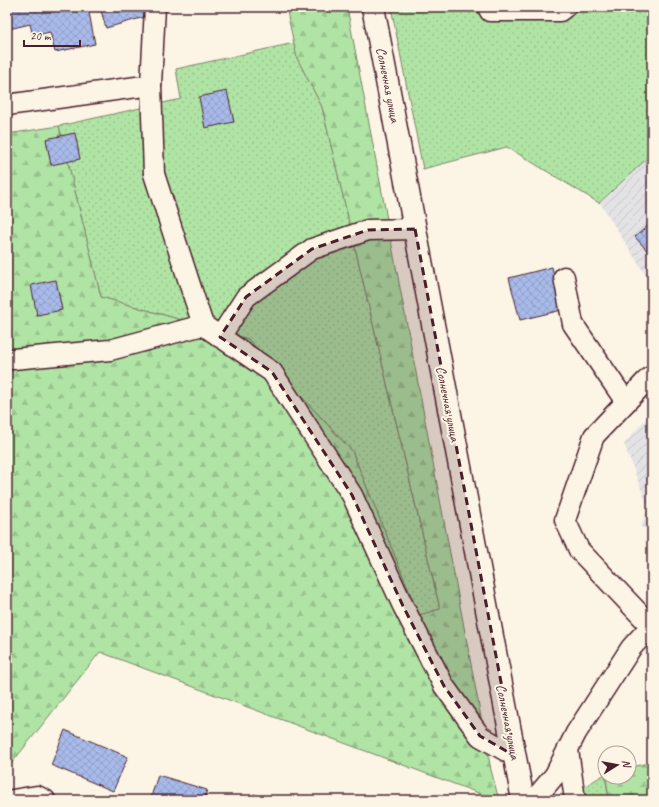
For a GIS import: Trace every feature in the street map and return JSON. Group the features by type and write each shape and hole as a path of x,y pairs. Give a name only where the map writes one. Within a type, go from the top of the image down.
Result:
{"street":[{"path":"155,7 152,85 154,174 203,325 272,372 352,495 402,606 444,686 480,736 515,756"},
{"name":"Солнечная улица","path":"373,7 523,800"},
{"path":"488,7 490,11 560,11 565,7"},
{"path":"7,105 152,85"},
{"path":"220,337 246,297 312,249 368,230 415,229"},
{"path":"564,277 574,324 626,402"},
{"path":"7,359 110,350 203,325"},
{"path":"534,800 556,775 576,733 631,648 652,629 579,550 565,520 594,436 652,376"},
{"path":"568,750 576,800"},
{"path":"12,800 37,796 45,800"}],"highlighted area":[{"path":"415,229 515,756 480,736 444,686 403,606 352,495 272,372 220,337 246,297 312,249 368,230"}],"shaded area":[{"path":"652,154 652,285 600,203"},
{"path":"652,412 652,531 641,527 648,507 624,444"}],"green space":[{"path":"286,7 347,7 491,770 499,800 100,652 7,769 7,134 59,126 101,297 248,339 352,451 419,615 440,609 322,107 297,58"},
{"path":"391,7 652,7 652,154 599,203 507,147 423,169"},
{"path":"294,43 297,58 322,107 440,609 419,616 352,451 248,339 101,297 59,126 181,99 176,69"},
{"path":"652,762 652,800 609,800 607,785 637,785 637,766"},
{"path":"597,779 597,785 607,785 609,800 575,800 577,791"}],"building":[{"path":"7,7 88,7 95,44 55,52 50,32 33,36 30,24 9,29"},
{"path":"100,7 145,7 148,16 106,28"},
{"path":"227,91 234,122 205,128 199,97"},
{"path":"75,133 80,159 51,165 46,139"},
{"path":"652,222 652,256 635,237"},
{"path":"552,267 562,310 520,320 509,278"},
{"path":"56,280 62,310 37,315 31,285"},
{"path":"65,730 128,757 113,791 51,765"},
{"path":"158,775 207,790 204,800 150,800"},
{"path":"254,794 267,800 251,800"}]}
